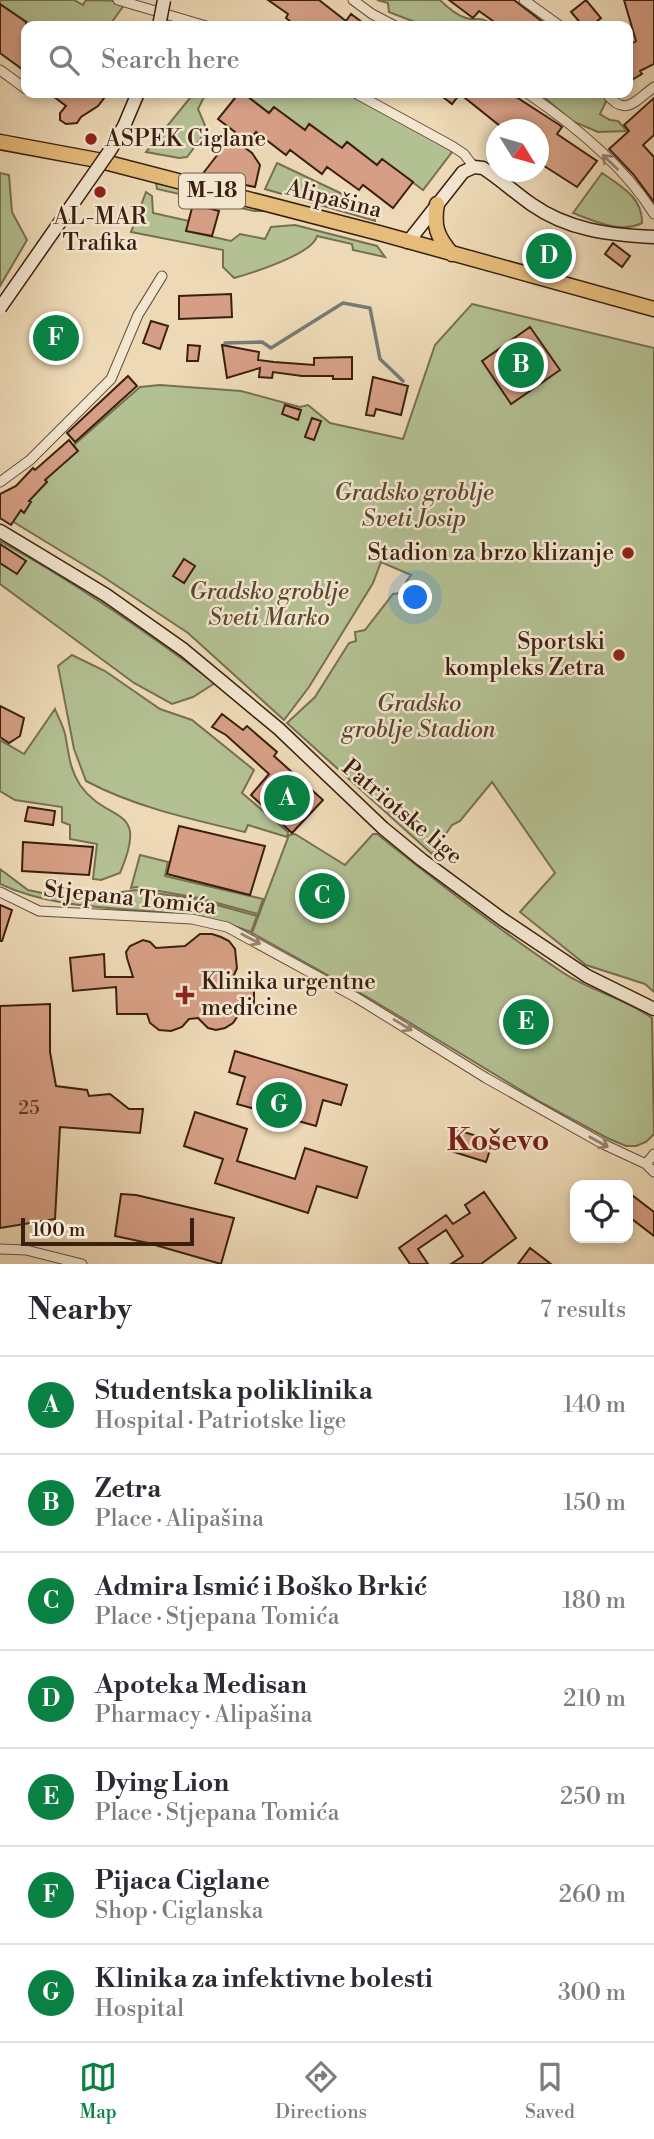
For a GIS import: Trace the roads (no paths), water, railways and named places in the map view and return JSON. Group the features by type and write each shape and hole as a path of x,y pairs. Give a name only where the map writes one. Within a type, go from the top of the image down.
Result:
{"main road":[{"name":"Alipašina","path":"0,142 97,160 654,309"},
{"path":"437,204 435,231 452,254"}],"street":[{"path":"118,0 189,21"},
{"path":"160,21 164,0"},
{"path":"353,0 385,21"},
{"path":"524,0 553,21"},
{"path":"0,70 21,85"},
{"path":"610,98 617,106 629,106 654,86"},
{"path":"0,308 111,149 136,98"},
{"path":"364,98 452,146 464,154 474,167 488,171 531,204 560,221 590,231 654,237"},
{"path":"533,98 596,148 626,177 654,214"},
{"path":"408,242 463,172 474,167"},
{"path":"0,482 30,460 111,379 138,315 162,276"},
{"name":"Patriotske lige","path":"0,531 106,595 184,650 279,729 383,828 480,903 587,976 654,1009"},
{"name":"Stjepana Tomića","path":"0,892 39,911 192,919 227,927 358,998 486,1078 620,1153 646,1164"},
{"path":"654,1154 646,1164 654,1172"},
{"path":"0,1250 26,1250 82,1264"}],"waterway":[{"path":"225,343 262,342 271,348 343,303 370,308 380,359 403,381"}],"place":[{"name":"ASPEK Ciglane","path":"91,139"},
{"name":"AL-MAR Trafika","path":"100,192"},
{"name":"Apoteka Medisan","path":"549,256"},
{"name":"Pijaca Ciglane","path":"56,338"},
{"name":"Zetra","path":"521,365"},
{"name":"Stadion za brzo klizanje","path":"628,553"},
{"name":"Sportski kompleks Zetra","path":"619,655"},
{"name":"Studentska poliklinika","path":"287,798"},
{"name":"Admira Ismić i Boško Brkić","path":"322,896"},
{"name":"Klinika urgentne medicine","path":"185,995"},
{"name":"Dying Lion","path":"526,1022"},
{"name":"Klinika za infektivne bolesti","path":"279,1105"}],"district":[{"name":"Koševo","path":"498,1141"}],"park label":[{"name":"Gradsko groblje Sveti Josip","path":"414,506"},
{"name":"Gradsko groblje Sveti Marko","path":"269,605"},
{"name":"Gradsko groblje Stadion","path":"419,717"}]}
